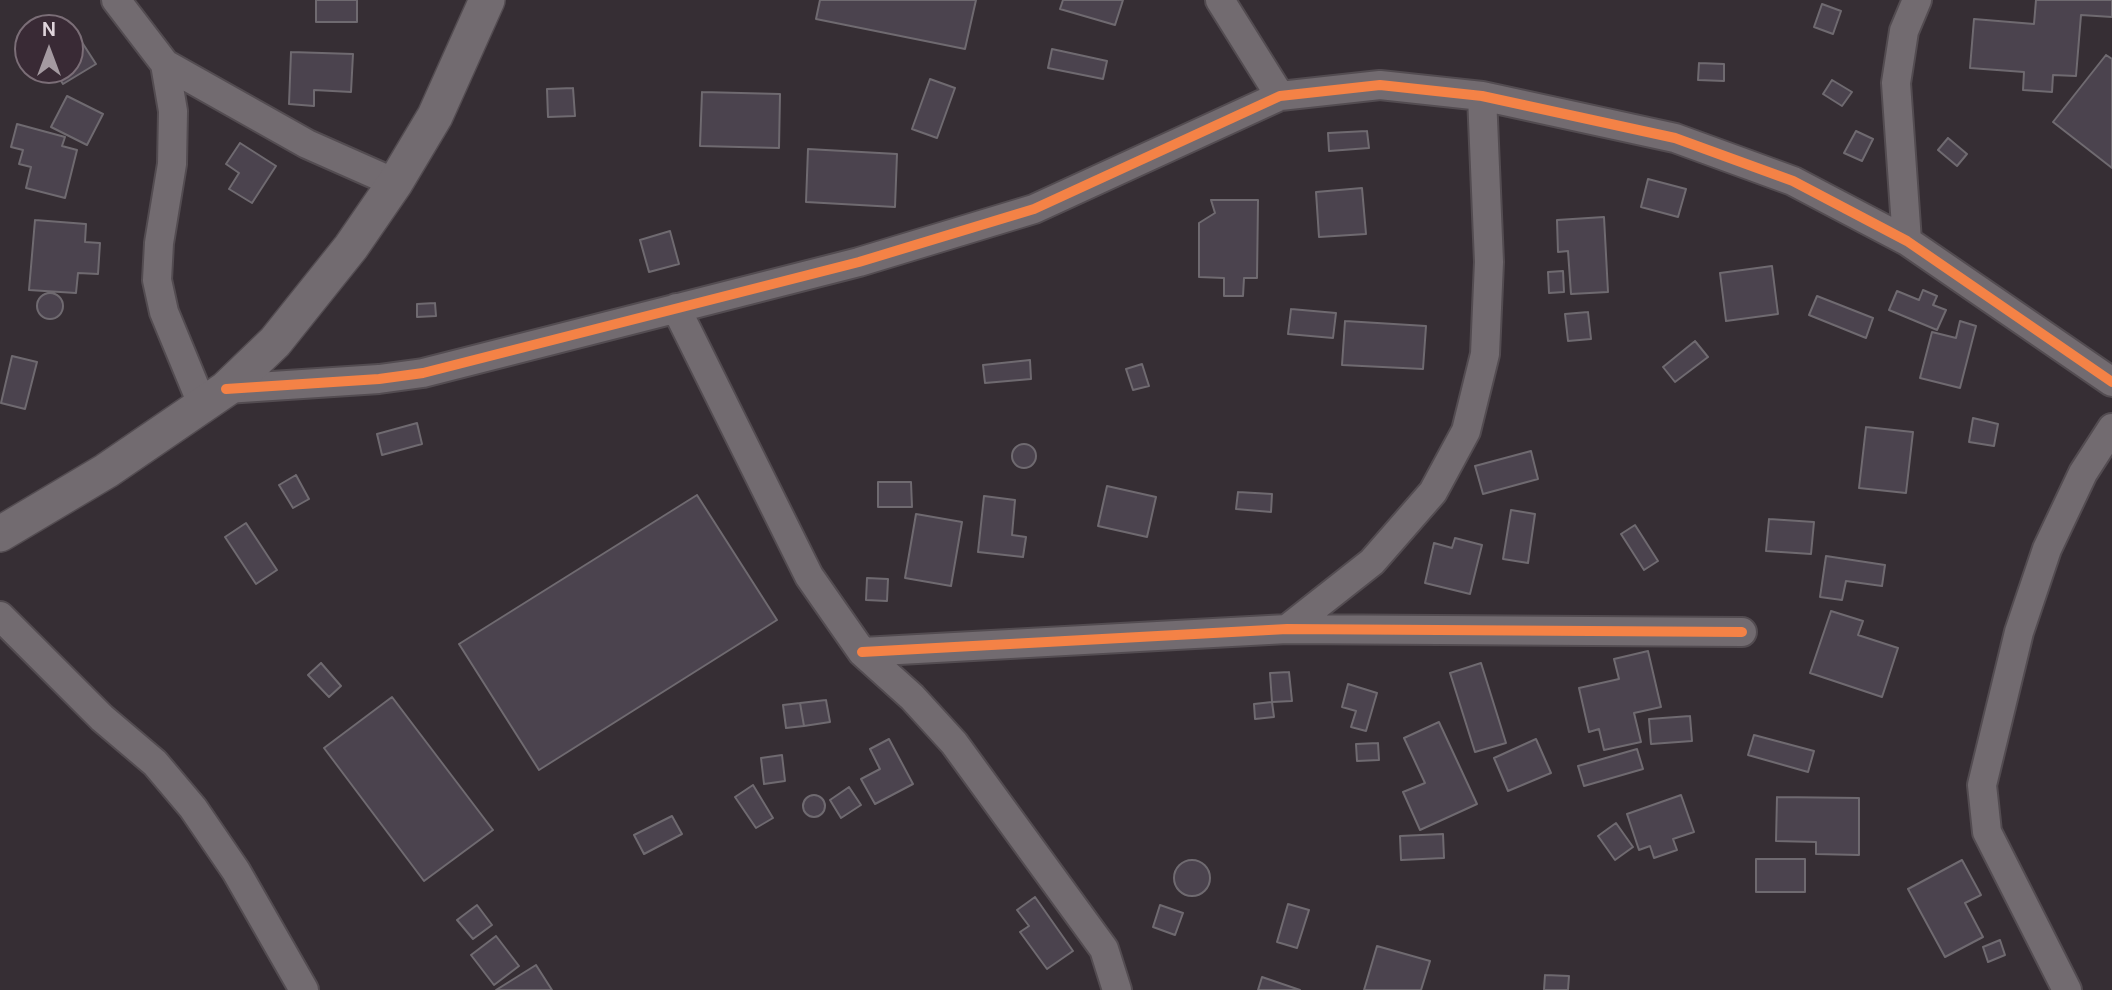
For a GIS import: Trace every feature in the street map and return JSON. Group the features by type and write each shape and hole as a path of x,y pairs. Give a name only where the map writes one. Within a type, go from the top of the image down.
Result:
{"street":[{"path":"116,0 165,64 307,144 395,183"},
{"path":"0,534 106,471 214,397 275,342 351,247 395,183 435,116 487,0"},
{"path":"1220,0 1280,96"},
{"path":"1907,241 1896,83 1904,31 1917,0"},
{"path":"165,64 173,111 173,164 159,243 157,281 164,312 214,397"},
{"path":"214,397 424,373 859,262 1034,209 1280,96 1380,85 1482,96 1675,138 1793,181 1907,241 2112,382"},
{"path":"1287,629 1372,562 1433,492 1466,431 1485,354 1489,262 1482,96"},
{"path":"676,308 809,576 862,652 912,697 954,743 1104,950 1117,990"},
{"path":"2067,990 1987,832 1982,785 2019,632 2047,549 2083,473 2112,428"},
{"path":"0,616 102,718 155,763 193,808 236,871 304,990"},
{"path":"862,652 1287,629 1742,632"}],"building":[{"path":"316,0 357,0 357,22 316,22"},
{"path":"820,0 976,0 965,49 816,19"},
{"path":"1063,0 1123,0 1115,25 1060,9"},
{"path":"2036,0 2112,0 2112,17 2081,15 2076,76 2053,75 2052,92 2023,90 2024,72 1970,68 1974,19 2034,24"},
{"path":"1822,4 1841,11 1833,34 1814,27"},
{"path":"84,45 96,64 84,71"},
{"path":"1052,49 1107,61 1103,79 1048,68"},
{"path":"291,52 353,54 351,92 314,90 314,106 289,104"},
{"path":"2106,55 2112,59 2112,168 2053,122"},
{"path":"1699,63 1724,64 1724,81 1698,80"},
{"path":"930,79 955,88 937,138 912,129"},
{"path":"1832,80 1852,92 1842,106 1823,94"},
{"path":"573,88 575,116 548,117 547,89"},
{"path":"702,92 780,94 779,148 700,146"},
{"path":"67,96 103,114 87,145 51,127"},
{"path":"17,124 65,137 62,146 77,150 65,198 26,188 31,167 19,164 23,150 11,147"},
{"path":"1367,131 1369,148 1329,151 1328,133"},
{"path":"1856,131 1873,139 1862,161 1844,153"},
{"path":"1948,138 1967,154 1957,166 1938,150"},
{"path":"240,143 276,166 252,203 229,189 239,173 226,164"},
{"path":"808,149 897,154 895,207 806,202"},
{"path":"1648,179 1686,189 1678,217 1641,207"},
{"path":"1362,188 1366,234 1319,237 1316,192"},
{"path":"1211,200 1258,200 1257,278 1244,278 1243,296 1224,296 1224,278 1199,277 1199,223 1215,213"},
{"path":"1604,217 1608,292 1571,294 1568,251 1558,252 1557,220"},
{"path":"35,220 86,224 85,242 100,243 98,274 78,273 76,293 29,290"},
{"path":"670,231 679,264 649,272 640,240"},
{"path":"1772,266 1778,314 1726,321 1720,273"},
{"path":"1563,271 1564,292 1549,293 1548,272"},
{"path":"1923,290 1937,296 1933,305 1946,310 1937,330 1889,310 1897,291 1919,300"},
{"path":"50,293 59,297 63,306 59,315 50,319 41,315 37,306 41,297"},
{"path":"1817,296 1873,318 1866,338 1809,315"},
{"path":"435,303 436,316 417,317 417,304"},
{"path":"1291,309 1336,313 1333,338 1288,334"},
{"path":"1588,312 1591,339 1568,341 1565,314"},
{"path":"1345,321 1426,326 1423,369 1342,365"},
{"path":"1960,321 1976,326 1960,388 1920,378 1932,332 1956,338"},
{"path":"1695,341 1708,357 1675,382 1663,367"},
{"path":"12,356 37,362 25,409 1,403"},
{"path":"1030,360 1031,379 985,383 983,365"},
{"path":"1142,364 1149,386 1133,390 1126,369"},
{"path":"1973,418 1998,424 1994,446 1969,442"},
{"path":"417,423 422,444 382,455 377,434"},
{"path":"1866,427 1913,432 1906,493 1859,488"},
{"path":"1024,444 1035,451 1036,456 1029,467 1024,468 1013,461 1012,456 1019,445"},
{"path":"1531,451 1538,479 1483,494 1475,466"},
{"path":"296,475 309,499 293,508 279,485"},
{"path":"878,482 911,482 912,507 878,507"},
{"path":"1107,486 1156,497 1147,537 1098,526"},
{"path":"1238,492 1272,494 1271,512 1236,509"},
{"path":"697,495 777,620 539,770 459,644"},
{"path":"984,496 1015,500 1012,535 1026,537 1023,557 978,552"},
{"path":"1511,510 1535,514 1528,563 1503,559"},
{"path":"916,514 962,522 951,586 905,578"},
{"path":"1769,519 1814,522 1811,554 1766,551"},
{"path":"246,523 277,570 256,584 225,537"},
{"path":"1635,525 1658,561 1644,570 1621,534"},
{"path":"1455,538 1482,545 1470,594 1425,583 1434,543 1452,548"},
{"path":"1826,556 1885,565 1882,586 1846,581 1842,600 1820,597"},
{"path":"867,578 888,579 887,601 866,600"},
{"path":"1831,611 1863,621 1858,635 1898,648 1882,697 1810,673"},
{"path":"1648,651 1661,707 1634,713 1641,742 1604,750 1599,729 1589,732 1579,688 1619,679 1614,659"},
{"path":"321,663 341,686 329,697 308,675"},
{"path":"1481,663 1506,743 1475,752 1450,673"},
{"path":"1289,672 1292,701 1272,702 1270,673"},
{"path":"1348,684 1377,693 1366,731 1351,727 1356,711 1342,707"},
{"path":"392,697 493,830 424,881 324,748"},
{"path":"826,700 830,722 804,726 800,703"},
{"path":"1272,702 1274,717 1255,719 1254,704"},
{"path":"800,703 804,726 786,728 783,705"},
{"path":"1690,716 1692,741 1651,744 1649,719"},
{"path":"1439,722 1477,804 1420,830 1403,792 1425,783 1404,738"},
{"path":"1754,735 1814,751 1808,772 1748,755"},
{"path":"889,739 913,784 875,804 861,779 880,769 870,749"},
{"path":"1536,739 1551,773 1508,791 1494,758"},
{"path":"1378,743 1379,760 1357,761 1356,744"},
{"path":"1637,749 1643,769 1584,786 1578,766"},
{"path":"782,755 785,781 764,784 761,758"},
{"path":"753,785 773,818 756,828 735,797"},
{"path":"849,787 861,805 841,818 830,800"},
{"path":"814,795 822,798 825,806 822,814 814,817 806,814 803,806 806,798"},
{"path":"1681,795 1694,832 1673,839 1677,850 1654,858 1650,846 1639,850 1627,814"},
{"path":"1777,797 1859,798 1859,855 1816,854 1816,842 1776,841"},
{"path":"672,816 682,834 644,854 634,835"},
{"path":"1616,823 1633,847 1615,860 1598,836"},
{"path":"1443,834 1444,858 1401,860 1400,836"},
{"path":"1756,859 1805,859 1805,892 1756,892"},
{"path":"1192,860 1204,866 1210,878 1204,890 1192,896 1180,890 1174,878 1180,866"},
{"path":"1962,860 1981,895 1965,903 1983,937 1945,957 1908,889"},
{"path":"1035,897 1073,951 1047,969 1020,932 1029,926 1017,910"},
{"path":"1288,904 1309,910 1297,948 1277,942"},
{"path":"477,905 492,925 473,939 457,920"},
{"path":"1160,905 1183,913 1175,935 1153,927"},
{"path":"496,936 519,966 494,985 471,955"},
{"path":"2000,940 2005,955 1988,962 1983,947"},
{"path":"1377,946 1430,961 1421,990 1364,990"},
{"path":"536,965 552,990 496,990"},
{"path":"1545,975 1569,976 1568,990 1544,990"},
{"path":"1262,977 1300,990 1258,990"}],"cycle path":[{"path":"226,389 379,379 423,373 859,262 1034,209 1280,96 1380,85 1482,96 1675,138 1793,181 1907,241 2112,382"},
{"path":"862,652 1287,629 1742,632"}]}
